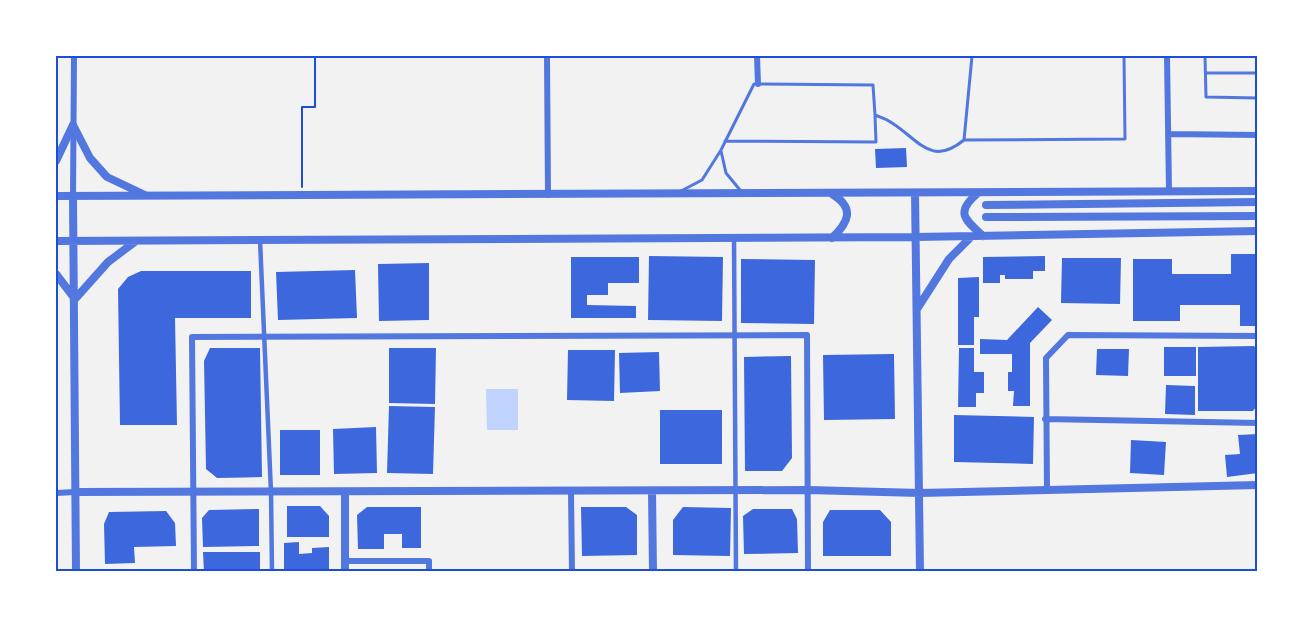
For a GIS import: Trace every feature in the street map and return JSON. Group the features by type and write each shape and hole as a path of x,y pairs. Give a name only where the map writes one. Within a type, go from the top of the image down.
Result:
{"street":[{"path":"74,56 76,572"},
{"path":"547,56 548,195"},
{"path":"757,56 758,84"},
{"path":"1167,56 1169,192"},
{"path":"56,161 73,125"},
{"path":"73,125 90,158 106,177 148,196"},
{"path":"1168,134 1257,135"},
{"path":"56,196 1257,191"},
{"path":"832,193 843,201 847,212 846,225 832,238"},
{"path":"915,193 920,572"},
{"path":"978,193 966,202 963,212 968,223 982,236"},
{"path":"986,205 1257,202"},
{"path":"986,217 1257,216"},
{"path":"56,241 971,237 1257,231"},
{"path":"917,310 949,259 971,237"},
{"path":"734,238 736,572"},
{"path":"260,240 271,492 272,572"},
{"path":"75,299 108,262 136,241"},
{"path":"56,274 75,299"},
{"path":"194,572 192,337 807,335 808,572"},
{"path":"1047,491 1046,358 1068,335 1257,336"},
{"path":"1045,419 1257,423"},
{"path":"56,493 808,490 920,493 1257,485"},
{"path":"571,491 572,572"},
{"path":"652,491 653,572"},
{"path":"345,492 345,572"},
{"path":"345,561 429,561 429,572"}],"lane":[{"path":"964,140 972,56"},
{"path":"875,115 891,122 920,145 933,151 951,151 964,140 1125,139 1124,56"},
{"path":"1205,56 1206,97 1257,98"},
{"path":"1206,73 1257,73"},
{"path":"674,194 702,180 721,150 725,141 754,84 873,85 876,142 725,141"},
{"path":"721,150 726,173 743,194"}],"path":[{"path":"302,196 302,107 315,107 315,56"}],"water":[{"path":"486,389 518,389 518,430 487,430"}],"building":[{"path":"906,148 907,167 876,168 875,149"},
{"path":"1231,254 1258,254 1258,326 1240,326 1240,305 1180,305 1180,321 1133,321 1133,259 1172,259 1172,274 1231,274"},
{"path":"649,256 723,257 722,321 648,320"},
{"path":"1045,256 1045,271 1033,271 1033,279 1005,279 1005,275 1000,275 1000,283 983,283 983,257"},
{"path":"571,257 639,257 639,283 608,283 608,295 587,295 587,305 636,306 636,318 571,318"},
{"path":"1062,258 1121,258 1120,304 1061,303"},
{"path":"741,259 815,260 814,324 741,323"},
{"path":"429,263 429,320 379,321 378,264"},
{"path":"355,270 357,318 278,320 276,272"},
{"path":"141,271 251,271 251,318 175,318 177,425 120,425 118,289 128,277"},
{"path":"979,277 979,317 974,317 974,345 958,345 958,278"},
{"path":"1038,307 1052,320 1030,343 1030,406 1013,406 1014,391 1008,391 1008,372 1012,372 1012,354 980,354 980,339 1007,340"},
{"path":"1254,346 1258,350 1258,404 1253,411 1198,411 1198,347"},
{"path":"1164,347 1196,347 1196,376 1164,376"},
{"path":"210,348 260,348 262,477 217,478 206,469 204,361"},
{"path":"389,348 436,348 435,404 389,403"},
{"path":"959,348 974,348 974,372 984,372 984,393 976,393 976,407 958,407"},
{"path":"1097,349 1129,349 1128,376 1096,375"},
{"path":"568,350 615,350 614,401 567,400"},
{"path":"659,352 660,391 620,393 619,353"},
{"path":"894,354 895,419 824,420 823,355"},
{"path":"791,356 792,458 782,471 745,471 744,357"},
{"path":"1166,385 1195,386 1195,415 1165,414"},
{"path":"389,406 435,407 433,474 387,473"},
{"path":"660,410 722,410 722,464 660,464"},
{"path":"954,415 1034,417 1033,464 954,462"},
{"path":"376,427 377,473 334,474 333,429"},
{"path":"280,430 320,430 320,475 280,475"},
{"path":"1258,434 1258,473 1227,477 1225,455 1240,454 1238,435"},
{"path":"1131,440 1166,442 1164,475 1130,473"},
{"path":"287,506 320,506 329,516 329,537 287,537"},
{"path":"367,507 421,507 421,548 402,548 402,534 384,534 384,549 358,549 357,515"},
{"path":"581,507 626,507 637,515 637,555 582,556"},
{"path":"683,507 731,508 730,556 673,555 673,520"},
{"path":"259,509 259,546 203,547 202,518 209,510"},
{"path":"753,509 792,509 797,519 798,553 744,554 743,516"},
{"path":"830,510 880,510 891,522 891,556 823,556 823,522"},
{"path":"166,511 175,523 176,546 134,547 135,563 105,564 104,524 109,512"},
{"path":"299,542 299,554 312,553 312,548 329,547 329,572 284,572 284,543"},
{"path":"203,552 260,552 260,572 204,572"}]}
